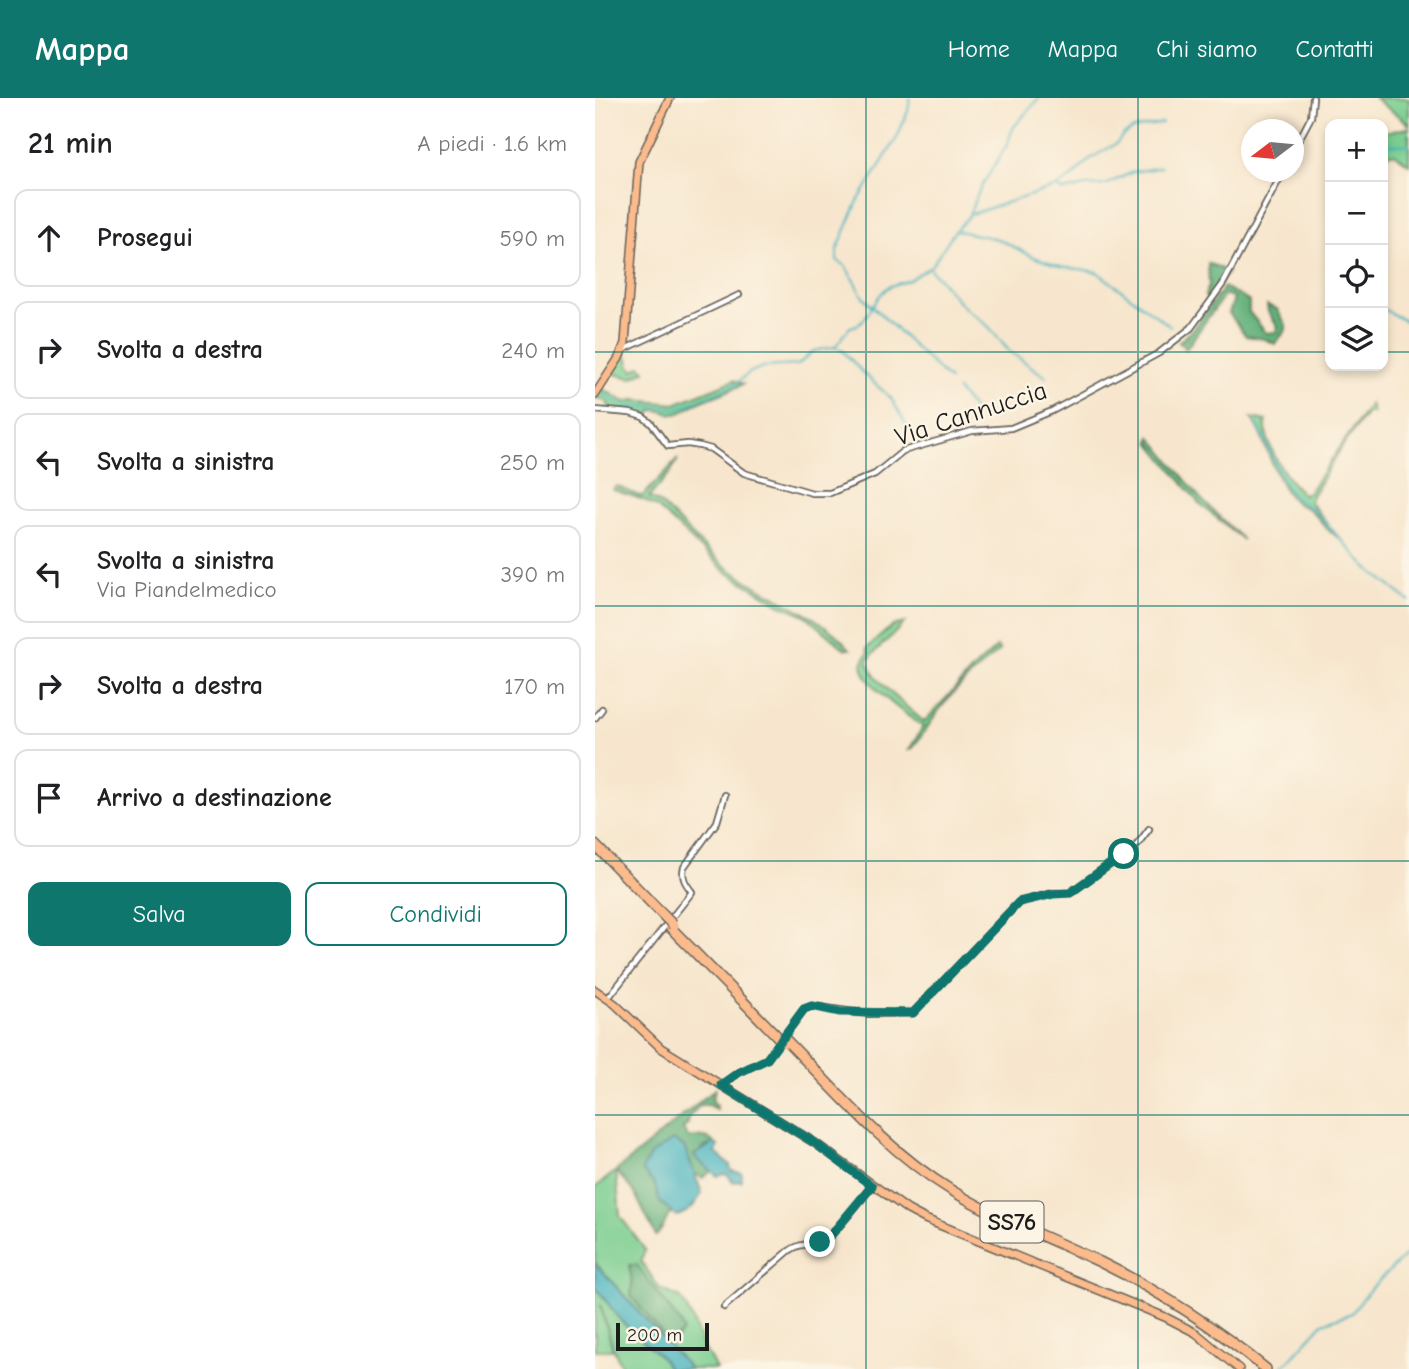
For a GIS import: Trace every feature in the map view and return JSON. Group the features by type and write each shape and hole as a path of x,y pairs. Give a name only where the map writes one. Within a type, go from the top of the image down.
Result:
{"highway":[{"name":"SS76","path":"595,845 668,923"},
{"name":"SS76","path":"595,851 895,1154 928,1180 996,1219 1130,1282 1185,1315 1260,1369"},
{"name":"SS76","path":"782,1039 897,1152 931,1177 998,1216 1101,1262 1141,1284 1205,1324 1266,1369"}],"main road":[{"path":"597,392 622,351 628,328 639,162 670,98"},
{"path":"595,990 661,1048 815,1143 872,1186 925,1219 1172,1320 1202,1338 1239,1369"}],"street":[{"path":"1304,130 1311,117 1313,98"},
{"name":"Via Cannuccia","path":"595,410 638,415 651,423 668,446 688,444 711,449 744,474 812,493 830,493 875,474 903,451 972,431 1011,428 1052,411 1159,354 1191,328 1223,285 1278,182"},
{"path":"622,351 739,295"},
{"path":"595,718 602,709"},
{"path":"607,999 692,892 682,874 684,867 717,822 726,795"},
{"path":"721,1085 767,1059 804,1009 812,1006 859,1013 913,1013 1019,902 1070,893 1137,845 1149,829"},
{"path":"724,1307 799,1244 820,1242 831,1235 872,1186"}],"green space":[{"path":"1375,98 1409,98 1409,125 1383,105"},
{"path":"1409,128 1409,164 1395,154 1388,153 1388,131"},
{"path":"1208,263 1228,272 1208,300 1205,295 1209,285"},
{"path":"1224,287 1249,301 1249,312 1266,333 1276,332 1278,327 1268,312 1267,305 1277,309 1286,330 1275,344 1246,336 1229,313 1234,299 1225,294 1186,349 1179,342 1191,331"},
{"path":"624,352 634,370 641,366 645,371 631,378 611,373"},
{"path":"734,380 743,384 677,414 653,410 647,417 610,410 607,402 595,397 601,388 625,402 634,400 675,404"},
{"path":"1370,404 1373,413 1367,413 1345,442 1311,497 1310,502 1338,537 1330,532 1315,514 1295,502 1286,492 1252,418 1266,421 1268,440 1277,460 1303,494 1309,492"},
{"path":"1151,437 1200,498 1243,540 1199,503 1150,442"},
{"path":"678,459 670,473 649,497 661,504 728,568 823,624 850,649 845,649 805,615 781,605 726,572 658,508 644,500 613,490 616,486 640,496 644,495"},
{"path":"904,623 868,660 875,676 924,722 974,668 997,647 1000,650 951,696 909,750 923,727 885,698 863,669 863,661 869,652 867,648 892,626"},
{"path":"715,1089 712,1100 717,1110 708,1105 700,1105 683,1129 688,1137 708,1138 714,1143 703,1148 695,1157 712,1171 702,1178 694,1173 684,1147 655,1185 660,1202 671,1212 656,1236 634,1192 616,1171"},
{"path":"616,1171 620,1216 645,1250 641,1261 660,1289 681,1298 716,1369 690,1369 595,1263 595,1188"},
{"path":"629,1265 637,1265 681,1324 683,1331 673,1342 661,1333 631,1296"},
{"path":"595,1286 621,1321 662,1357 669,1369 624,1369 613,1346 600,1304 613,1350 595,1350"}],"water":[{"path":"673,1140 684,1147 702,1193 692,1208 677,1216 660,1202 655,1185 642,1170 650,1155"},
{"path":"714,1143 718,1146 716,1153 730,1165 731,1171 742,1173 742,1181 733,1182 727,1174 717,1176 695,1157 694,1155"},
{"path":"595,1263 690,1369 669,1369 661,1357 621,1321 595,1286"}],"waterway":[{"path":"910,98 908,111 897,138 858,201 837,250 837,260 846,267 863,297 949,380"},
{"path":"599,392 623,406 678,409 733,386 749,373 762,367 798,365 813,351 835,347 850,327 858,325 864,319 888,287 909,280 931,266 954,232 968,217 980,189 1007,145 1013,128 1039,98"},
{"path":"971,214 1056,187 1073,176 1090,159 1117,143 1123,135 1134,129 1162,123"},
{"path":"1388,144 1409,145"},
{"path":"1058,188 1064,191 1105,185 1133,172 1161,167"},
{"path":"958,231 998,239 1034,257 1060,266 1097,272 1170,326"},
{"path":"930,269 963,306 988,326 1009,351 1046,377"},
{"path":"1388,312 1409,323"},
{"path":"835,347 842,350 891,398 909,430"},
{"path":"957,390 974,410"},
{"path":"1257,424 1286,487 1295,498 1314,510 1366,567 1409,601"},
{"path":"1281,1369 1323,1323 1352,1313 1371,1288 1409,1252"}],"route":[{"path":"820,1242 831,1235 872,1186 815,1143 721,1085 767,1059 804,1009 812,1006 868,1014 913,1013 1019,902 1063,892 1070,893 1124,854"}]}
